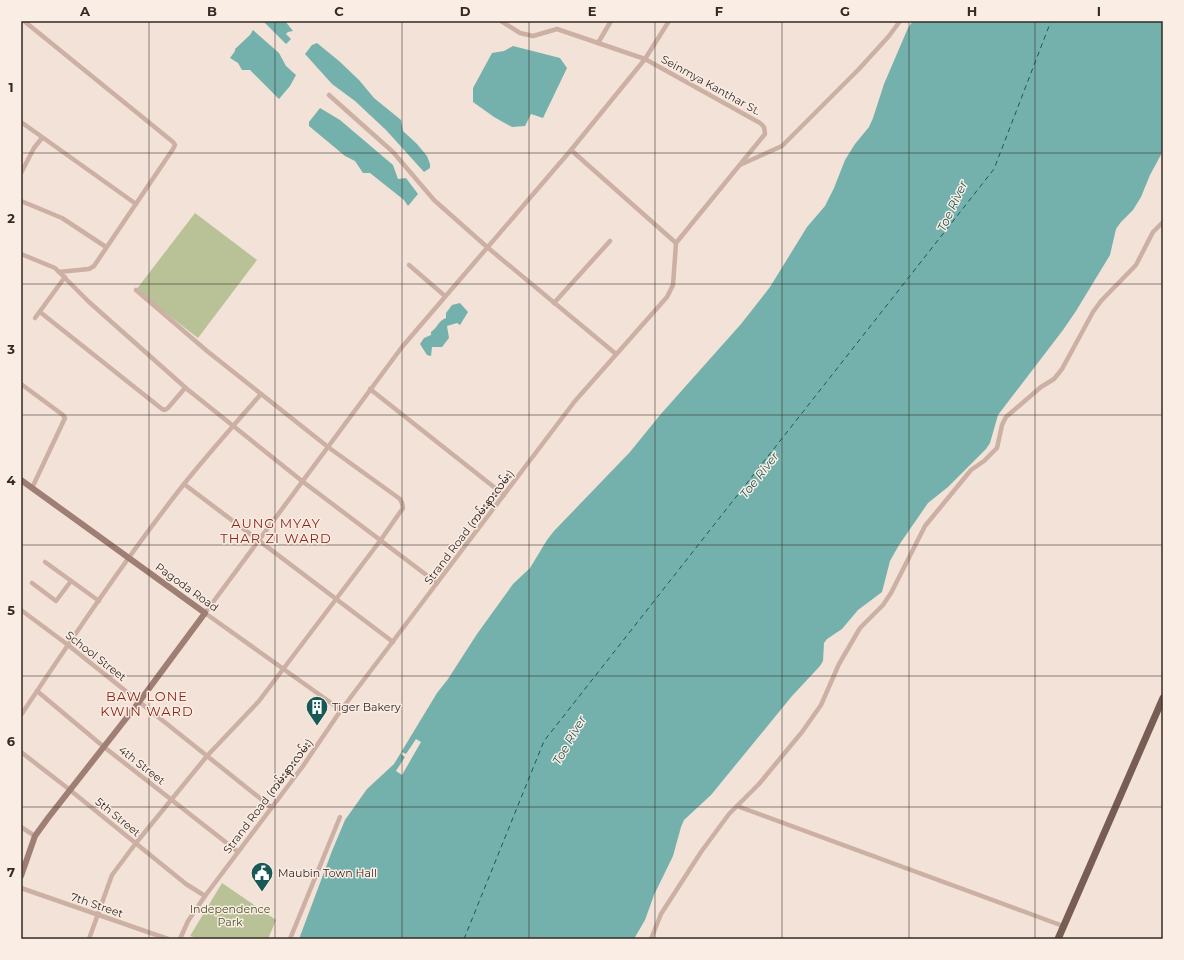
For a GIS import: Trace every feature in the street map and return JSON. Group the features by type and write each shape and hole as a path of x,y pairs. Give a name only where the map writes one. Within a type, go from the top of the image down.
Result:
{"main road":[{"name":"Pagoda Road","path":"21,480 205,613"},
{"path":"21,876 35,836 139,702 205,613"},
{"path":"1058,939 1163,698"}],"street":[{"path":"24,21 174,143 173,149 94,266 89,269 59,272"},
{"name":"Seinmya Kanthar St.","path":"501,21 520,33 533,36 557,29 645,59 760,123 764,126 765,134 740,165"},
{"path":"598,43 611,21"},
{"path":"205,613 402,347 571,150 645,59 670,21"},
{"path":"571,150 676,243 740,165 782,146 859,69 889,36 900,21"},
{"path":"329,95 392,152 434,200 487,247 616,354"},
{"path":"21,122 136,204"},
{"path":"21,173 34,148 42,138"},
{"path":"21,201 62,218 106,248"},
{"path":"651,939 661,914 701,852 729,814 759,784 802,732 821,705 839,664 860,628 874,614 891,592 925,526 971,470 984,461 997,448 1002,425 1006,418 1041,387 1054,379 1062,369 1093,312 1101,301 1136,265 1143,254 1151,235 1163,222"},
{"path":"554,303 610,241"},
{"name":"Strand Road (ကမ်းနားလမ်း)","path":"180,939 188,920 204,896 303,766 341,710 437,583 576,401 667,297 673,285 676,243"},
{"path":"21,254 55,268 89,302 185,388 302,482 437,583"},
{"path":"409,265 445,296"},
{"path":"35,318 65,277"},
{"path":"88,939 112,875 136,843 207,756 259,701 380,541 403,508 400,499 328,447 261,394 207,351 136,290"},
{"path":"40,312 162,409 165,410 168,408 185,388"},
{"path":"21,384 65,418 32,488"},
{"path":"370,389 504,495"},
{"path":"21,715 129,558 184,484 261,394"},
{"path":"184,484 393,642"},
{"path":"45,562 99,601"},
{"path":"32,583 56,601 71,581"},
{"name":"School Street","path":"21,610 68,645 271,807"},
{"name":"Pagoda Road","path":"205,613 341,710"},
{"name":"4th Street","path":"37,691 104,747 237,852"},
{"name":"5th Street","path":"21,752 186,884 204,896"},
{"path":"737,806 1064,926"},
{"path":"290,939 340,817"},
{"path":"21,827 35,836"},
{"name":"7th Street","path":"21,888 168,939"}],"green space":[{"path":"195,213 257,260 198,338 136,290"},
{"name":"Independence Park","path":"222,883 276,920 268,939 200,939 190,936"}],"water":[{"path":"263,21 285,21 293,31 286,34 291,39 286,44"},
{"name":"Toe River","path":"913,21 1163,21 1163,151 1150,175 1141,197 1133,210 1116,229 1110,255 1063,330 998,415 990,443 986,449 948,487 928,503 899,545 890,561 882,592 858,610 842,629 827,639 824,643 823,661 820,666 792,696 711,795 684,820 673,856 654,895 645,920 634,939 299,939 345,820 367,789 394,764 437,693 448,679 477,634 513,584 530,568 554,531 630,452 660,415 741,324 770,287 807,227 825,206 845,160 855,144 869,127 884,84 908,28"},
{"path":"253,30 279,53 286,66 296,75 290,86 279,99 250,70 242,70 238,63 230,58 235,49 250,35"},
{"path":"317,43 359,80 374,98 401,120 403,131 427,156 430,168 424,172 386,130 355,101 332,84 305,54 312,45"},
{"path":"513,46 560,58 567,68 543,118 531,114 525,126 512,127 494,117 473,102 473,88 492,53 504,51"},
{"path":"320,108 340,120 393,165 398,179 406,178 418,194 408,206 404,200 370,173 363,173 355,161 345,156 309,126 309,122"},
{"path":"460,303 468,312 460,325 457,323 447,326 449,338 442,347 432,347 431,356 427,355 420,344 424,338 431,335 431,332 441,321 446,318 446,313 452,305"}],"pier":[{"path":"416,739 421,742 402,775 396,771 405,757 401,754 402,752 406,754"}],"ferry route":[{"path":"464,939 544,741 994,169 1051,21"}],"place":[{"name":"Tiger Bakery","path":"317,726"},
{"name":"Maubin Town Hall","path":"262,892"}],"district":[{"name":"AUNG MYAY THAR ZI WARD","path":"276,530"},
{"name":"BAW LONE KWIN WARD","path":"147,704"}]}
